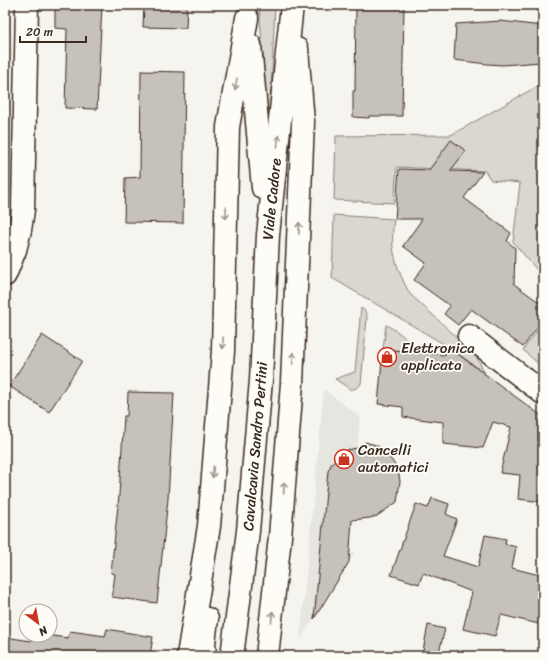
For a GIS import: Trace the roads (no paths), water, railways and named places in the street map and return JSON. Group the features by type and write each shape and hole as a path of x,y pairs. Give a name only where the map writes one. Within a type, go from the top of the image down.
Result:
{"main road":[{"path":"5,275 10,247 20,230 23,210 27,5"},
{"path":"267,654 280,537 292,383 303,129 293,5"},
{"name":"Viale Cadore","path":"268,235 293,5"},
{"path":"188,656 209,526 223,351 228,126 247,11"},
{"name":"Viale Cadore","path":"247,11 268,235"},
{"name":"Cavalcavia Sandro Pertini","path":"232,656 248,532 261,380 268,235"},
{"path":"469,336 543,394"},
{"path":"205,656 204,643 211,595 209,526"}],"place":[{"name":"Elettronica applicata","path":"387,357"},
{"name":"Cancelli automatici","path":"344,459"}]}
